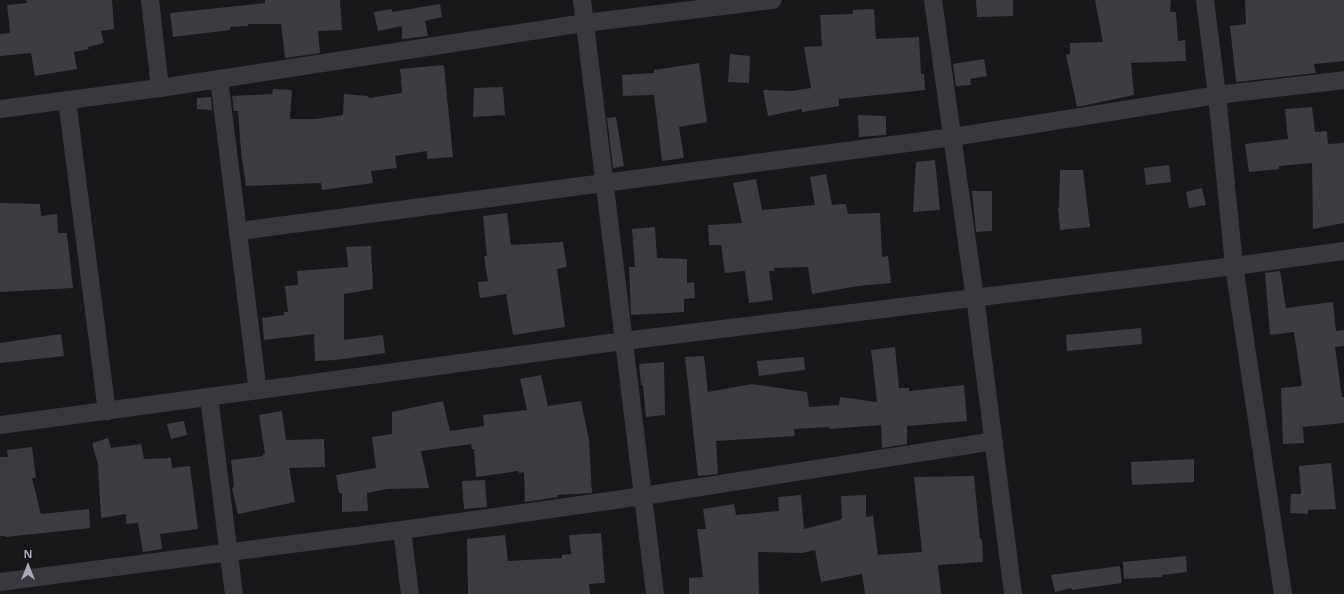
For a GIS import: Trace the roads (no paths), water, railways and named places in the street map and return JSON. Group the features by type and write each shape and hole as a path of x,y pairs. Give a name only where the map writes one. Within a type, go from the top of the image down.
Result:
{"street":[{"path":"150,0 160,88"},
{"path":"582,0 655,594"},
{"path":"0,109 160,88 585,23 773,0"},
{"path":"932,0 975,297 1013,594"},
{"path":"1205,0 1217,96 1234,266 1283,594"},
{"path":"219,79 240,231 258,390"},
{"path":"240,231 953,137 1217,96 1344,80"},
{"path":"67,100 107,411"},
{"path":"0,425 624,341 1234,266 1344,251"},
{"path":"209,397 234,594"},
{"path":"0,582 229,551 402,530 643,496 994,441"},
{"path":"402,530 410,594"}]}
